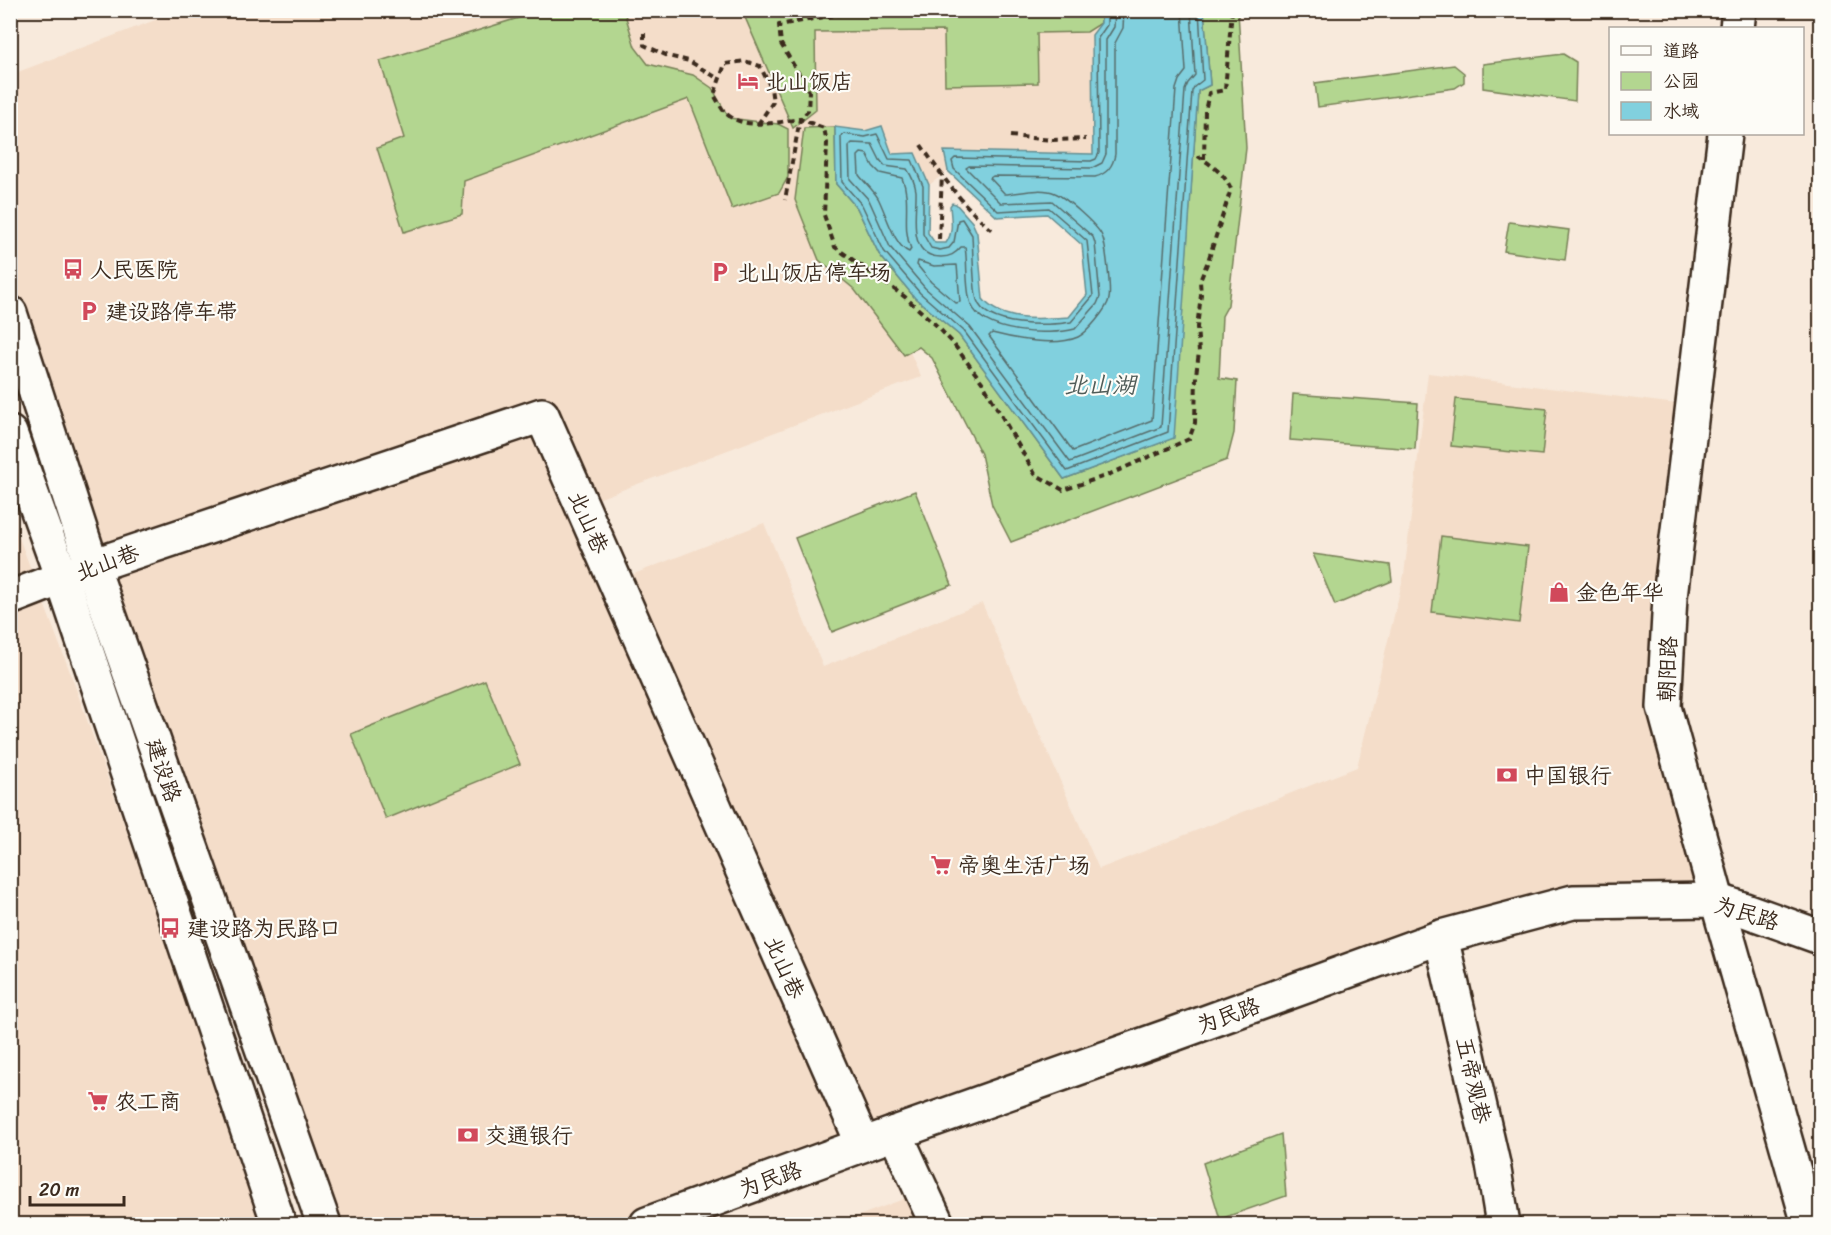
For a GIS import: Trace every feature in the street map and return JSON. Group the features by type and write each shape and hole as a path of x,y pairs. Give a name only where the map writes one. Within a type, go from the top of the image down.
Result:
{"street":[{"path":"1737,27 1739,10"},
{"name":"朝阳路","path":"1725,135 1670,597 1664,707 1809,1224"},
{"name":"建设路","path":"10,313 92,566 324,1224"},
{"name":"北山巷","path":"10,598 92,566 542,415 863,1144"},
{"name":"建设路","path":"10,433 62,578 279,1224"},
{"name":"为民路","path":"647,1224 863,1144 1177,1034 1441,937 1573,902 1717,900 1821,937"},
{"name":"五帝观巷","path":"1441,937 1493,1164 1503,1224"},
{"path":"895,1133 937,1224"}],"path":[{"path":"786,200 800,119 808,111 809,91 781,44 779,25 864,10"},
{"path":"1204,160 1205,111 1209,93 1225,90 1232,10"},
{"path":"644,33 644,45 668,56 689,61 719,79"},
{"path":"758,124 773,102 771,88 760,66 745,61 725,64 714,95 728,116 750,124 758,124 800,119 824,128 827,143 824,215 835,248 905,297 936,325 982,382 1035,474 1063,490 1108,475 1189,439 1195,423 1200,281 1231,189 1227,180 1198,156"},
{"path":"1010,136 1053,140 1086,139"},
{"path":"921,145 975,216 992,230"},
{"path":"939,238 942,175"}],"shaded area":[{"path":"179,11 1101,11 1101,23 1092,35 1093,155 944,151 948,171 929,185 915,153 892,155 888,145 836,184 921,377 582,505 616,581 764,523 823,667 982,603 1099,869 1357,767 1404,575 1428,373 1693,406 1664,707 1717,900 1573,902 647,1224 324,1224 11,313 10,75"},
{"path":"10,514 70,672 213,1074 263,1224 11,1224"},
{"path":"917,1194 930,1224 837,1224"}],"green space":[{"path":"544,10 624,11 635,47 648,64 693,75 712,88 729,118 778,124 788,129 788,177 779,193 732,209 689,99 464,181 462,214 404,232 377,148 404,138 380,61"},
{"path":"754,10 1101,10 1101,23 1087,32 1037,33 1038,83 945,85 944,31 815,32 816,110 793,128 744,15"},
{"path":"1204,11 1238,11 1246,148 1228,305 1222,316 1219,378 1237,381 1234,433 1227,460 1011,542 992,505 981,454 932,358 919,347 904,355 854,289 819,260 795,200 804,128 835,127 836,184 857,208 879,254 915,298 959,335 1064,479 1173,438 1198,91 1210,85"},
{"path":"1563,54 1576,62 1575,101 1483,88 1483,64"},
{"path":"1454,65 1464,73 1464,82 1455,88 1318,107 1315,83"},
{"path":"1509,222 1569,230 1565,260 1504,251"},
{"path":"1293,394 1418,403 1415,449 1290,440"},
{"path":"1456,399 1547,409 1542,455 1451,446"},
{"path":"915,491 952,585 832,632 795,538"},
{"path":"1441,536 1528,547 1519,623 1432,612"},
{"path":"1313,554 1390,565 1392,581 1335,605"},
{"path":"485,680 520,764 386,819 351,734"},
{"path":"1281,1134 1286,1196 1220,1219 1203,1163"}],"water":[{"name":"北山湖","path":"1101,11 1204,11 1210,85 1198,91 1174,438 1064,479 959,335 915,298 879,254 857,208 836,184 835,127 865,131 882,126 892,154 915,153 929,185 928,233 935,243 946,243 951,230 950,206 952,203 956,204 972,222 977,233 983,299 991,307 1011,316 1023,318 1069,317 1087,295 1082,245 1047,214 997,217 948,171 944,151 1093,154 1092,35 1101,23"}],"place":[{"name":"北山饭店","path":"748,81"},
{"name":"人民医院","path":"73,269"},
{"name":"北山饭店停车场","path":"720,272"},
{"name":"建设路停车带","path":"89,311"},
{"name":"金色年华","path":"1559,592"},
{"name":"中国银行","path":"1507,775"},
{"name":"帝奥生活广场","path":"941,865"},
{"name":"建设路为民路口","path":"170,928"},
{"name":"农工商","path":"98,1101"},
{"name":"交通银行","path":"468,1135"}]}
